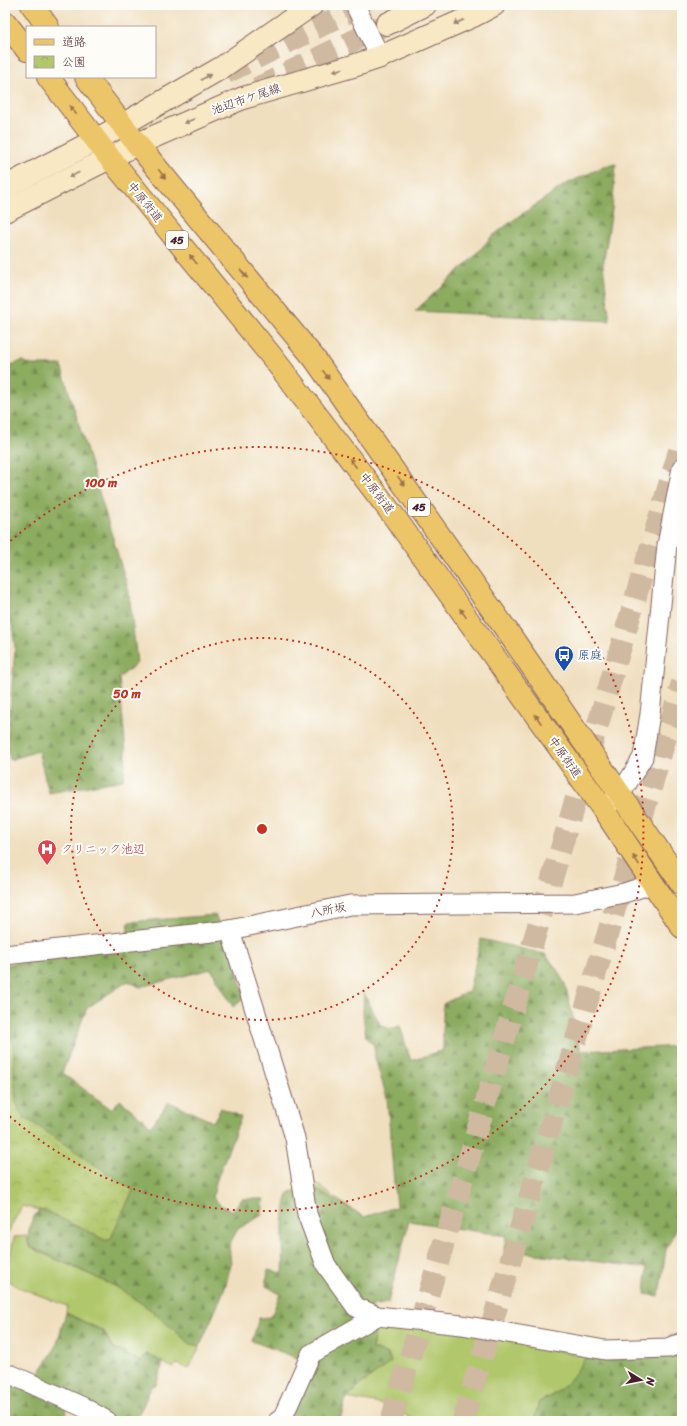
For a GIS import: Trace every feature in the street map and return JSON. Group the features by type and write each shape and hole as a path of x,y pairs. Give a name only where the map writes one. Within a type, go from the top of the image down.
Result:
{"main road":[{"path":"32,5 47,26"},
{"path":"5,22 26,49"},
{"name":"中原街道","path":"49,78 103,149 269,352 393,515 602,809 682,927"},
{"name":"中原街道","path":"87,78 137,144 314,358 512,638 682,884"}],"street":[{"name":"池辺市ケ尾線","path":"5,211 103,149 123,125 221,68 312,5"},
{"path":"355,5 380,57"},
{"path":"387,24 425,5"},
{"name":"池辺市ケ尾線","path":"5,187 103,149 137,144 243,98 380,57 473,16 494,5"},
{"path":"602,809 620,795 643,757 650,714 667,545 682,468"},
{"name":"八所坂","path":"5,955 230,930 350,906 575,903 624,893 652,884"},
{"path":"230,930 295,1138 307,1214 326,1265 356,1307 377,1316 462,1325 605,1350 668,1348 682,1343"},
{"path":"278,1421 282,1419 311,1354 377,1316"},
{"path":"5,1376 12,1375 83,1407 107,1421"}],"green space":[{"path":"616,164 612,210 603,265 610,321 415,311 476,255 490,238 512,221 566,184 603,167"},
{"path":"22,361 32,365 61,365 129,592 137,663 119,678 126,753 123,780 49,793 38,751 10,760 7,745 15,648 12,626 5,606 5,367"},
{"path":"215,915 229,942 245,998 233,1007 211,969 140,987 128,981 87,1008 62,1073 111,1109 120,1100 151,1126 169,1102 213,1122 221,1108 241,1117 216,1182 213,1197 220,1205 232,1211 242,1199 264,1199 262,1215 238,1229 229,1245 231,1264 225,1288 200,1346 190,1344 150,1309 117,1287 29,1246 28,1236 30,1227 39,1210 46,1211 105,1240 110,1240 133,1190 21,1115 16,1103 13,1043 5,1021 5,965 125,946 129,922"},
{"path":"481,939 545,954 556,968 565,984 581,1051 682,1046 682,1229 676,1229 666,1250 659,1296 645,1294 647,1268 504,1250 506,1236 409,1221 388,1303 372,1306 376,1326 372,1349 388,1354 391,1362 360,1385 346,1398 340,1421 282,1421 310,1363 252,1341 259,1318 271,1317 280,1294 266,1286 268,1270 283,1273 283,1222 289,1192 312,1187 364,1217 396,1207 387,1098 375,1058 374,1045 366,1038 363,1014 364,993 380,1024 389,1029 400,1026 411,1061 443,1050 443,1004 469,991"},
{"path":"5,1021 13,1043 16,1103 21,1115 133,1190 110,1240 105,1240 46,1211 22,1206 5,1238"},
{"path":"304,1139 313,1180 332,1196 364,1217 312,1187"},
{"path":"27,1236 29,1247 117,1287 150,1309 190,1344 200,1346 189,1369 177,1364 173,1368 147,1354 141,1362 112,1347 104,1331 66,1313 67,1306 18,1287 5,1278 5,1267 9,1262 14,1237"},
{"path":"66,1313 104,1332 112,1347 141,1362 147,1353 163,1363 156,1385 152,1386 137,1418 142,1421 107,1421 37,1376 56,1347"},
{"path":"376,1326 441,1327 478,1332 586,1357 567,1384 548,1398 539,1402 534,1421 417,1421 386,1405 346,1398 360,1385 391,1362 388,1354 372,1349"},
{"path":"682,1333 682,1421 534,1421 539,1402 548,1398 567,1384 586,1357 610,1360 668,1356 668,1337"},
{"path":"5,1382 66,1407 67,1414 62,1421 11,1421 5,1419"}],"tunnel":[{"path":"226,73 363,5"},
{"path":"257,88 387,24"},
{"path":"391,1421 682,441"},
{"path":"463,1421 682,683"}],"place":[{"name":"原庭","path":"564,672"},
{"name":"クリニック池辺","path":"47,866"}]}
